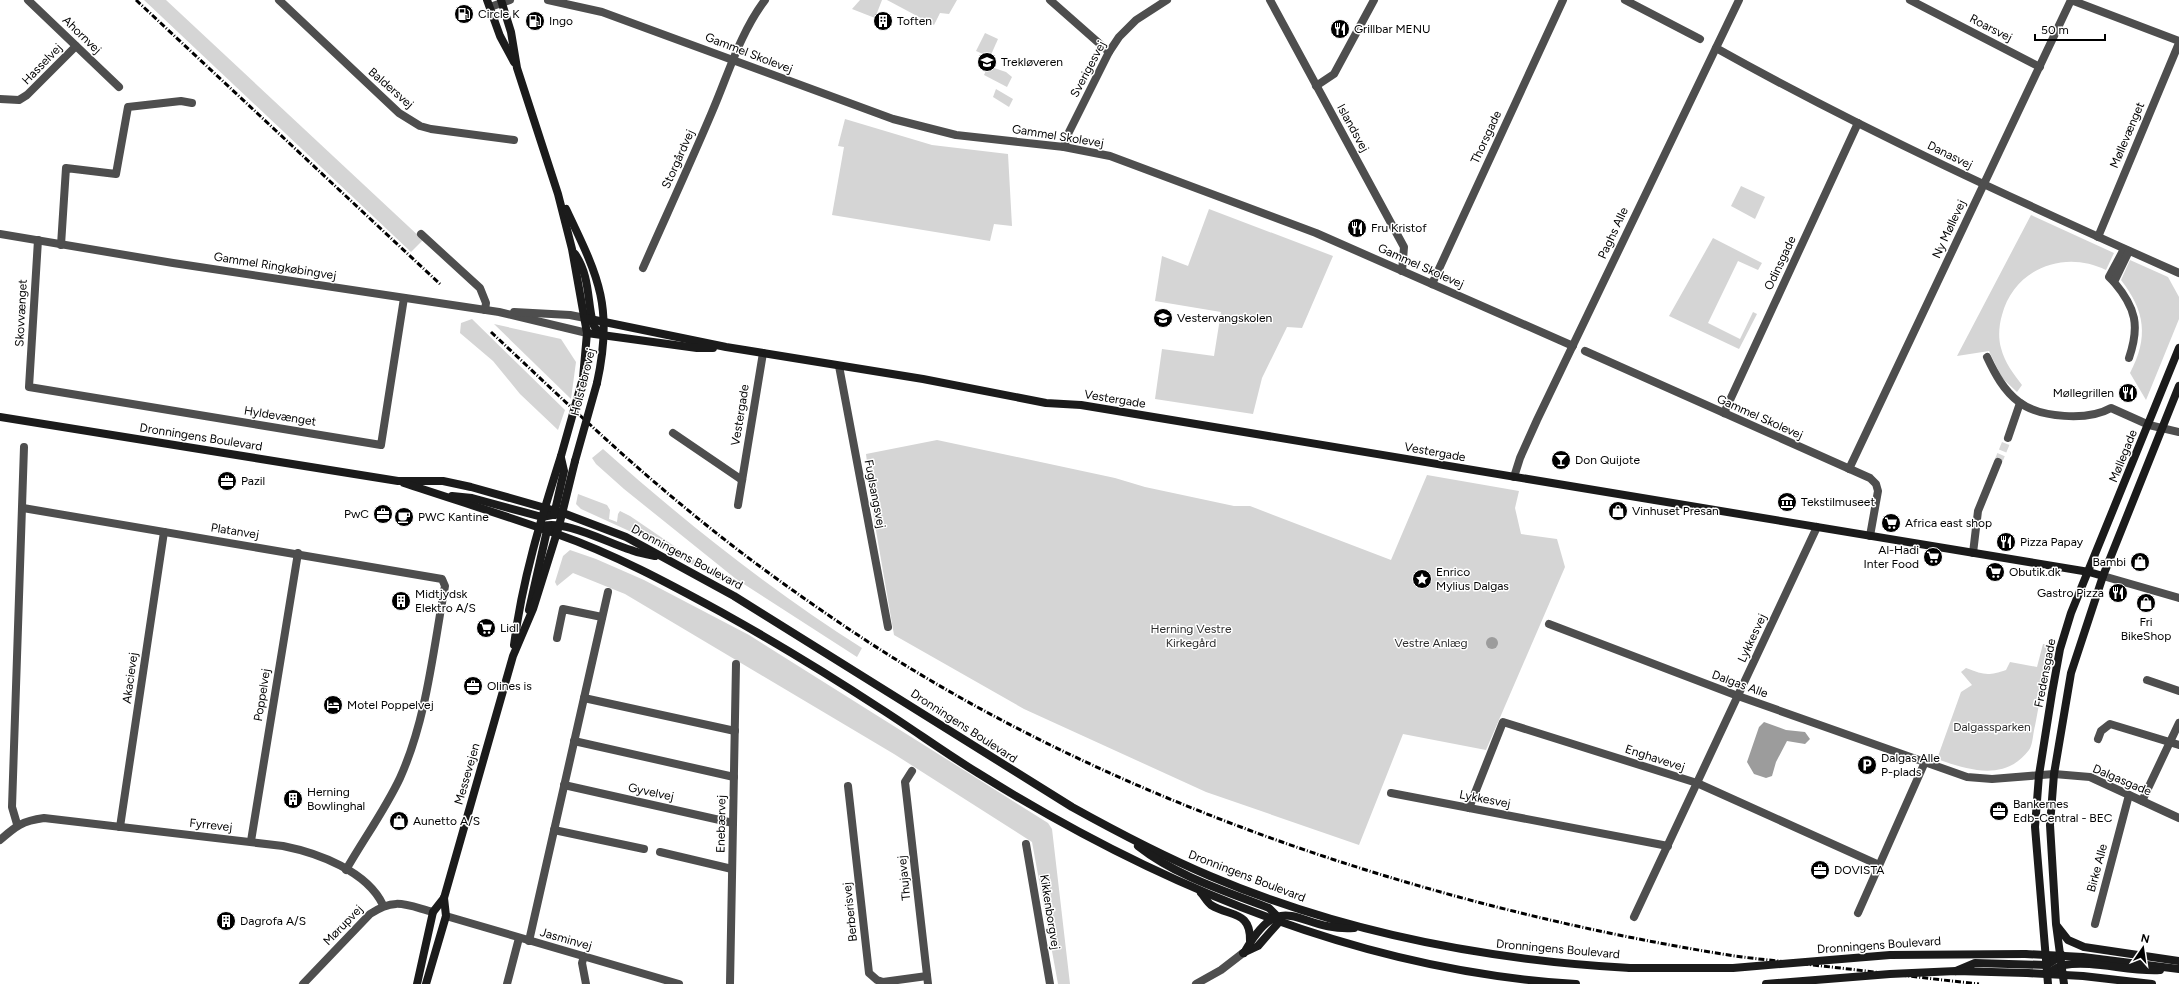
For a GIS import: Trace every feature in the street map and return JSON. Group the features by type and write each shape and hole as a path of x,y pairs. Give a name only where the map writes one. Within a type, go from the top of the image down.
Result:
{"main road":[{"name":"Holstebrovej","path":"501,1 511,32 517,68 558,194 588,319 583,378 561,456 544,507 549,514 538,528"},
{"name":"Holstebrovej","path":"489,4 500,36 517,68"},
{"name":"Holstebrovej","path":"553,528 563,513 575,461 597,383 603,356 605,336 605,322 598,282 591,261 558,194"},
{"name":"Gammel Ringkøbingvej","path":"588,319 605,322"},
{"path":"588,319 596,329 605,336"},
{"name":"Vestergade","path":"605,322 726,347 923,379 1046,403 1081,405 2089,572 2103,576"},
{"name":"Gammel Ringkøbingvej","path":"587,333 605,336"},
{"name":"Vestergade","path":"605,336 696,348 726,347"},
{"name":"Møllegade","path":"2089,572 2179,348"},
{"path":"2103,576 2179,386"},
{"name":"Dronningens Boulevard","path":"0,417 398,481 450,482 544,507"},
{"path":"561,456 564,471 549,514 553,528 577,530 631,551 667,558"},
{"name":"Dronningens Boulevard","path":"398,481 538,528 553,528 618,559 720,612 796,655 977,773 1063,823 1161,874 1201,892 1356,946 1467,971 1576,984"},
{"name":"Dronningens Boulevard","path":"440,495 472,498 549,514 563,513 620,535 667,558 747,604 1025,778 1123,835 1218,879 1283,904 1360,927 1409,940 1519,960 1630,968 1733,968 1890,955 2046,954 2179,969"},
{"name":"Messevejen","path":"513,656 519,604 538,528"},
{"name":"Messevejen","path":"417,984 433,912 444,898 513,656 533,609 553,528"},
{"name":"Fredensgade","path":"2048,984 2035,827 2039,775 2060,648 2071,613 2089,572"},
{"name":"Fredensgade","path":"2064,984 2062,955 2056,924 2050,832 2054,774 2071,673 2103,576"},
{"path":"1123,835 1153,858 1183,873 1269,908 1275,919"},
{"path":"1201,892 1210,904 1246,922 1251,932 1250,941"},
{"name":"Messevejen","path":"426,984 446,916 444,898"},
{"path":"433,912 446,916"},
{"path":"1243,953 1250,941 1275,919 1290,915 1322,926 1340,929 1360,927"},
{"path":"1243,953 1258,946 1275,919"},
{"path":"2056,924 2068,940 2084,947 2179,961"},
{"path":"1766,984 1890,974 2026,969 2047,965 2062,955"},
{"path":"2047,974 2063,966 2082,965 2145,971 2179,969"},
{"path":"2026,969 2047,974 2152,984"}],"street":[{"name":"Ahornvej","path":"28,0 118,87"},
{"name":"Baldersvej","path":"279,0 357,74 409,120 420,126 431,129 514,140"},
{"path":"489,4 510,0"},
{"name":"Gammel Skolevej","path":"548,0 602,12 734,59 876,114 918,126 956,135 1064,147 1110,156 1316,233 1573,346"},
{"name":"Storgårdvej","path":"643,268 750,23 765,0"},
{"path":"1050,0 1109,52"},
{"name":"Sverigesvej","path":"1064,147 1068,132 1109,52 1119,37 1136,20 1167,0"},
{"name":"Islandsvej","path":"1270,0 1404,247 1402,271"},
{"path":"1316,86 1334,74 1374,0"},
{"name":"Thorsgade","path":"1432,284 1563,0"},
{"path":"1625,0 1700,39"},
{"name":"Paghs Alle","path":"1514,477 1520,458 1536,420 1739,0"},
{"name":"Roarsvej","path":"1910,0 2040,67"},
{"path":"2071,0 2179,42"},
{"name":"Ny Møllevej","path":"1849,469 2071,0"},
{"name":"Møllevænget","path":"2098,237 2179,42"},
{"name":"Hasselvej","path":"0,99 19,100 28,96 76,46"},
{"name":"Danasvej","path":"1716,48 1858,123 1984,185 2179,273"},
{"path":"61,245 66,168 116,174 128,107 181,101 192,102"},
{"name":"Odinsgade","path":"1724,413 1858,123"},
{"name":"Gammel Ringkøbingvej","path":"0,234 61,245 499,312 587,333"},
{"path":"421,234 480,288 486,303 485,310"},
{"name":"Skovvænget","path":"29,387 38,240"},
{"path":"2126,250 2111,280 2130,304 2135,319 2136,332 2129,358"},
{"name":"Hyldevænget","path":"29,387 381,445 404,298"},
{"name":"Gammel Ringkøbingvej","path":"499,312 570,315 588,319"},
{"name":"Gammel Skolevej","path":"1585,352 1870,478 1876,484 1878,500 1870,536"},
{"name":"Vestergade","path":"738,505 763,353"},
{"path":"1987,357 1994,374 2008,393 2020,403 2060,416 2084,416 2103,412 2111,408 2149,425 2179,432"},
{"name":"Fuglsangsvej","path":"839,366 888,627"},
{"path":"2008,438 2020,403"},
{"path":"673,433 742,480"},
{"path":"0,840 17,824 12,807 24,447"},
{"path":"1973,553 1978,511 1998,462"},
{"name":"Platanvej","path":"23,508 298,553 442,579 445,586 424,702 412,746 399,779 346,870"},
{"name":"Lykkesvej","path":"1634,917 1817,527"},
{"name":"Akacievej","path":"120,827 164,532"},
{"name":"Poppelvej","path":"250,841 298,553"},
{"path":"2103,576 2179,598"},
{"path":"528,941 608,592"},
{"path":"557,638 563,609 602,617"},
{"name":"Dalgas Alle","path":"1548,624 1738,696 1967,777 1992,779 2054,774"},
{"name":"Enebærvej","path":"730,984 736,664"},
{"path":"2147,680 2179,691"},
{"path":"584,698 735,731"},
{"name":"Enghavevej","path":"1469,808 1503,722 1697,783 1880,865"},
{"path":"2142,801 2179,723"},
{"path":"2098,739 2101,731 2110,724 2179,745"},
{"path":"574,741 734,777"},
{"path":"1858,913 1925,762"},
{"name":"Thujavej","path":"912,771 905,782 928,980"},
{"name":"Dalgasgade","path":"2054,774 2090,777 2179,818"},
{"name":"Gyvelvej","path":"564,785 733,823"},
{"name":"Berberisvej","path":"848,786 869,973 877,980 883,982 928,980"},
{"name":"Lykkesvej","path":"1391,793 1668,846"},
{"name":"Birke Alle","path":"2095,924 2129,795"},
{"name":"Fyrrevej","path":"17,824 29,820 44,818 250,841 309,851 346,870 370,886 383,905"},
{"path":"554,830 644,848"},
{"name":"Kikkenborgvej","path":"1026,844 1050,984"},
{"path":"660,852 732,869"},
{"path":"383,905 394,903 433,912"},
{"name":"Mørupvej","path":"303,984 370,914 383,905"},
{"name":"Jasminvej","path":"446,916 679,984"},
{"path":"507,984 518,938"},
{"path":"1196,984 1221,970 1243,953"},
{"path":"584,956 582,963 586,984"}],"green space":[{"path":"144,0 166,0 423,240 411,252"},
{"path":"860,0 882,0 875,18 852,9"},
{"path":"887,0 957,0 949,14 940,13 934,25"},
{"path":"985,33 998,39 990,57 976,51"},
{"path":"988,66 1006,72 1012,77 1007,87 984,75"},
{"path":"996,89 1013,99 1009,107 993,97"},
{"path":"845,119 932,145 1008,154 1012,226 994,224 990,241 832,215 844,147 838,146"},
{"path":"1741,186 1765,197 1755,219 1731,206"},
{"path":"1209,209 1333,256 1302,328 1287,327 1262,378 1253,414 1155,399 1162,349 1214,356 1221,312 1155,301 1162,256 1188,266"},
{"path":"2031,215 2114,253 2106,270 2090,264 2074,262 2058,263 2043,267 2029,275 2017,286 2008,299 2002,315 1999,336 2001,348 2007,363 2022,385 2017,392 2002,378 1989,351 1957,356"},
{"path":"1713,238 1762,263 1758,270 1738,261 1708,323 1740,339 1753,312 1757,314 1739,349 1669,316"},
{"path":"2130,260 2168,277 2179,297 2179,319 2146,400 2130,373 2140,348 2142,325 2135,303 2121,280"},
{"path":"472,319 565,410 558,430 520,394 493,361 460,333 461,323"},
{"path":"494,324 561,339 576,362 571,399"},
{"name":"Herning Vestre Kirkegård","path":"937,440 1115,478 1145,487 1234,506 1250,506 1391,560 1427,475 1519,491 1515,508 1521,534 1557,539 1565,567 1486,750 1403,734 1359,845 1206,792 1024,709 894,635 874,519 866,454"},
{"path":"603,449 665,503 728,554 828,626 862,648 857,657 736,579 624,489 596,464 592,458"},
{"path":"578,494 607,505 610,510 609,519 617,522 620,511 630,516 724,580 721,581 649,540 581,509 576,504"},
{"path":"570,550 596,559 644,580 749,635 1048,823 1052,829 1070,984 1058,984 1032,842 894,754 625,594 573,573 557,586 555,582 563,556"},
{"name":"Dalgassparken","path":"2043,644 2051,645 2032,742 2029,750 2019,760 1998,770 1986,771 1961,767 1937,759 1961,692 1972,685 1961,672 1966,668 1986,674 1995,673 2006,670 2010,662 2037,667"}],"shaded area":[{"path":"1492,637 1496,639 1498,643 1496,647 1492,649 1488,647 1486,643 1488,639"},
{"path":"1764,722 1786,730 1805,732 1810,739 1805,744 1787,741 1776,762 1772,776 1766,778 1754,774 1747,762 1759,727"}],"tunnel":[{"path":"1998,462 2008,438"}],"railway":[{"path":"136,0 440,284"},
{"path":"491,332 658,485 739,551 778,580 837,621 936,684 1040,740 1149,790 1261,834 1375,873 1491,905 1607,933 1756,959 1979,984"}],"place":[{"name":"Circle K","path":"464,14"},
{"name":"Ingo","path":"535,21"},
{"name":"Toften","path":"883,21"},
{"name":"Grillbar MENU","path":"1340,29"},
{"name":"Trekløveren","path":"987,62"},
{"name":"Fru Kristof","path":"1357,228"},
{"name":"Vestervangskolen","path":"1163,318"},
{"name":"Møllegrillen","path":"2128,393"},
{"name":"Don Quijote","path":"1561,460"},
{"name":"Pazil","path":"227,481"},
{"name":"Tekstilmuseet","path":"1787,502"},
{"name":"Vinhuset Presan","path":"1618,511"},
{"name":"PwC","path":"383,514"},
{"name":"PWC Kantine","path":"404,517"},
{"name":"Africa east shop","path":"1891,523"},
{"name":"Pizza Papay","path":"2006,542"},
{"name":"Al-Hadi Inter Food","path":"1933,557"},
{"name":"Bambi","path":"2140,562"},
{"name":"Obutik.dk","path":"1995,572"},
{"name":"Enrico Mylius Dalgas","path":"1422,579"},
{"name":"Gastro Pizza","path":"2118,593"},
{"name":"Midtjydsk Elektro A/S","path":"401,601"},
{"name":"Fri BikeShop","path":"2146,603"},
{"name":"Lidl","path":"486,628"},
{"name":"Olines is","path":"473,686"},
{"name":"Motel Poppelvej","path":"333,705"},
{"name":"Dalgas Alle P-plads","path":"1867,765"},
{"name":"Herning Bowlinghal","path":"293,799"},
{"name":"Bankernes Edb-Central - BEC","path":"1999,811"},
{"name":"Aunetto A/S","path":"399,821"},
{"name":"DOVISTA","path":"1820,870"},
{"name":"Dagrofa A/S","path":"226,921"}],"park label":[{"name":"Vestre Anlæg","path":"1431,643"}]}
